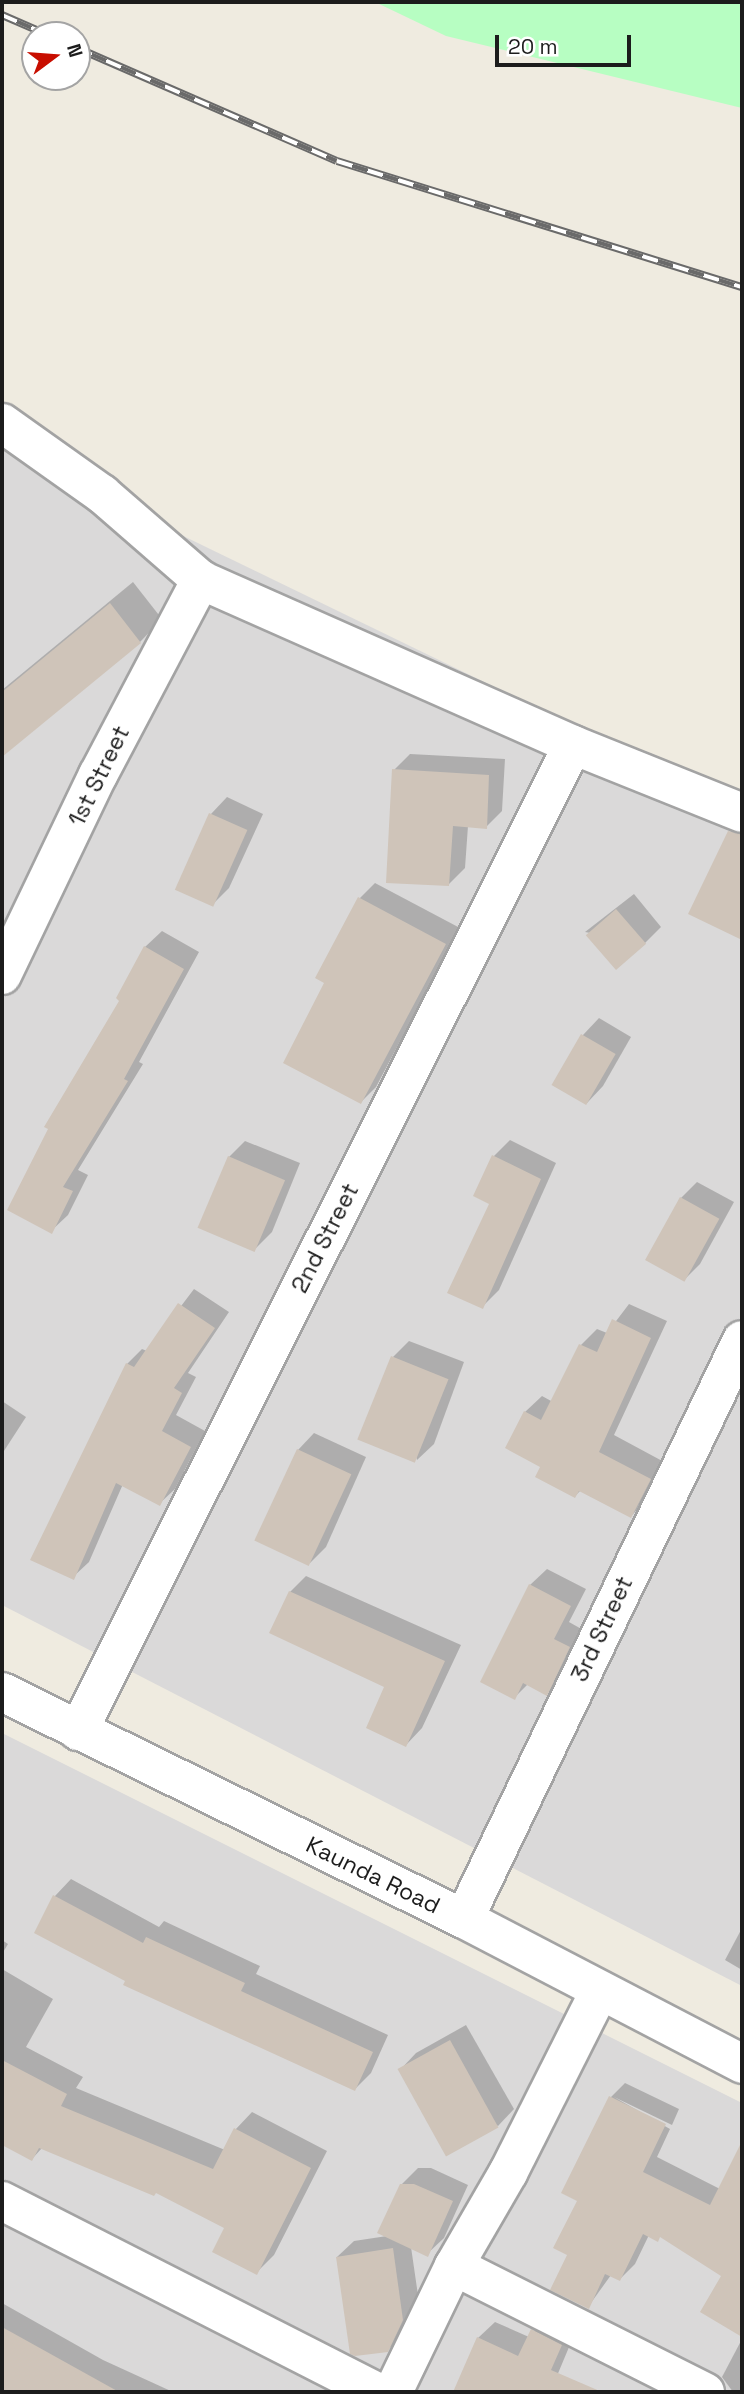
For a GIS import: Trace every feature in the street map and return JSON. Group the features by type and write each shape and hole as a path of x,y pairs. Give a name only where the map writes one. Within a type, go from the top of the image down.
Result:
{"street":[{"path":"2,423 102,494 201,580 573,745 742,813"},
{"name":"1st Street","path":"2,975 99,775 201,580"},
{"name":"2nd Street","path":"78,1731 573,745"},
{"name":"3rd Street","path":"464,1919 742,1340"},
{"name":"Kaunda Road","path":"2,1692 464,1919 599,1992 742,2064"},
{"path":"393,2392 454,2266 508,2172 599,1992"},
{"path":"2,2201 377,2392"},
{"path":"454,2266 705,2392"}],"shaded area":[{"path":"2,448 742,807 742,1986 2,1605"},
{"path":"2,1733 742,2103 742,2392 2,2392"}],"green space":[{"path":"375,2 742,2 742,108 446,36"}],"building":[{"path":"110,603 141,643 2,757 2,692"},
{"path":"392,769 489,775 487,829 453,826 449,886 386,883"},
{"path":"209,813 247,830 213,907 175,890"},
{"path":"728,831 742,834 742,940 688,914"},
{"path":"358,897 446,944 361,1104 283,1063 324,983 315,978"},
{"path":"616,909 646,944 616,970 586,935"},
{"path":"144,946 184,969 124,1079 128,1081 63,1187 73,1191 52,1234 7,1210 48,1129 44,1127 119,1001 116,998"},
{"path":"581,1034 616,1054 586,1105 552,1085"},
{"path":"492,1155 541,1179 483,1309 447,1293 489,1204 473,1196"},
{"path":"228,1156 285,1180 255,1252 198,1228"},
{"path":"680,1197 719,1219 684,1282 645,1260"},
{"path":"178,1303 215,1328 174,1388 182,1393 162,1431 191,1447 160,1506 116,1483 74,1580 30,1560 126,1363 134,1367"},
{"path":"612,1319 651,1338 599,1452 651,1479 631,1518 579,1491 575,1498 535,1477 540,1467 505,1448 524,1411 541,1420 579,1344 597,1352"},
{"path":"391,1356 448,1379 415,1463 357,1439"},
{"path":"297,1449 351,1474 309,1566 254,1541"},
{"path":"529,1584 571,1606 554,1639 570,1647 547,1696 523,1683 515,1700 480,1682"},
{"path":"289,1591 445,1661 406,1747 366,1728 384,1687 269,1633"},
{"path":"53,1895 143,1943 146,1937 245,1983 241,1991 373,2052 355,2091 123,1985 125,1981 34,1933"},
{"path":"450,2040 498,2127 446,2157 398,2069"},
{"path":"2,2060 67,2094 61,2106 213,2169 234,2128 311,2168 257,2275 212,2252 224,2228 156,2193 154,2196 39,2148 32,2161 2,2145"},
{"path":"609,2096 666,2124 643,2172 710,2205 742,2141 742,2337 700,2312 721,2276 660,2237 658,2242 643,2234 620,2281 605,2274 589,2309 550,2290 567,2255 553,2248 577,2201 561,2193"},
{"path":"400,2184 414,2184 453,2201 428,2257 377,2233"},
{"path":"393,2248 403,2320 388,2352 355,2356 350,2354 336,2257"},
{"path":"2,2327 119,2392 2,2392"},
{"path":"531,2329 562,2345 551,2370 602,2392 453,2392 477,2337 518,2356"}],"railway":[{"path":"2,15 21,23"},
{"path":"91,54 337,161 742,287"}]}
